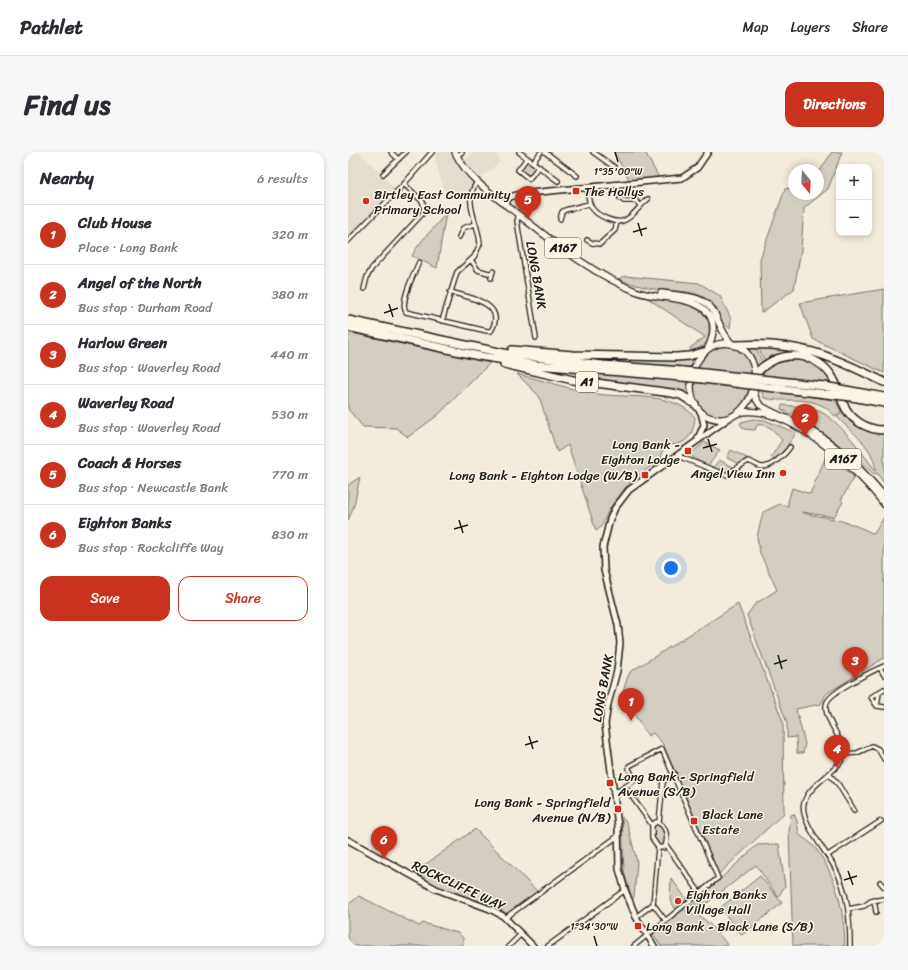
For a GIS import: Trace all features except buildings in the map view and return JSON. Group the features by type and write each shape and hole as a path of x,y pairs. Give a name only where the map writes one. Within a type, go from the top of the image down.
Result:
{"highway":[{"name":"A1","path":"348,320 476,348 535,358 769,384 826,394 852,394 884,397"},
{"name":"A1","path":"348,327 479,356 536,365 682,374"},
{"path":"734,345 765,344 804,349 836,359 884,382"},
{"name":"A1","path":"476,348 573,355 669,357 689,356 705,350"},
{"name":"A1","path":"479,356 572,380 677,394 695,404"},
{"path":"755,375 766,365 780,357 798,356 814,360 831,374 843,403 852,417 865,426 884,430"},
{"name":"A1","path":"769,384 824,386 884,403"}],"main road":[{"path":"504,204 510,197 520,194 682,178 697,168 708,152"},
{"name":"A167","path":"456,154 464,168 477,182 580,261 624,286 643,294 690,302 703,308 710,317 714,326 713,336 696,363 692,380 691,390 695,404 701,412"},
{"name":"A167","path":"624,286 699,299 713,310 723,334 734,345 750,356 755,375 753,387 747,402 738,413 729,418"},
{"path":"705,350 718,344 734,345"},
{"name":"A167","path":"753,387 756,400 760,405 807,428 836,447 867,476 884,496"},
{"name":"A167","path":"738,413 754,411 764,412 810,436 843,459 865,480 884,504"},
{"path":"701,412 711,418 729,418"},
{"name":"LONG BANK","path":"695,442 703,428 704,421 701,412"},
{"name":"LONG BANK","path":"654,946 636,917 625,890 619,869 618,836 606,724 608,704 619,664 620,643 618,625 604,570 603,547 606,532 615,508 630,490 729,418"},
{"name":"ROCKCLIFFE WAY","path":"348,840 436,889 490,908 507,916 521,934 533,946"}],"street":[{"path":"391,152 398,159"},
{"path":"383,174 406,152"},
{"path":"348,241 404,184 432,152"},
{"path":"456,154 462,152"},
{"path":"518,152 558,181"},
{"path":"533,162 541,152"},
{"path":"545,152 577,176"},
{"path":"593,152 614,167"},
{"path":"527,158 518,170 530,179 539,166"},
{"path":"442,321 457,272 479,251 480,244 471,203 473,189 477,182"},
{"path":"364,289 367,277 372,268 424,212 423,202 404,184"},
{"path":"587,187 589,204 597,214 617,222 625,220 648,199"},
{"path":"618,205 621,199 636,201 640,205"},
{"path":"560,219 560,211 589,204"},
{"name":"LONG BANK","path":"519,215 517,220 536,338"},
{"path":"598,244 615,230 617,222"},
{"path":"458,237 463,228 476,224"},
{"path":"587,240 598,244"},
{"path":"598,244 599,250"},
{"path":"471,260 478,270 492,274"},
{"path":"419,262 409,283 404,310 410,314 490,331 493,327 495,317 492,308 488,305 450,292"},
{"path":"678,456 726,475 748,461 763,467 766,466 779,459 790,447"},
{"path":"850,946 848,908 837,872 806,821 803,808 810,793 839,765 843,754 842,746 827,711 828,701 835,693 884,666"},
{"path":"880,668 884,675"},
{"path":"884,689 871,697 877,706 884,707"},
{"path":"877,706 879,693"},
{"path":"843,754 857,754 872,746 878,749 884,759"},
{"path":"613,792 625,787 635,780 629,766 660,749 664,751 718,878 634,946"},
{"path":"674,773 663,782 660,822 666,832 666,845 700,893"},
{"path":"829,774 838,784 854,810"},
{"path":"625,787 652,825 652,838 658,847 653,904 666,921"},
{"path":"828,855 881,821"},
{"path":"652,825 655,822 660,822"},
{"path":"507,916 618,836"},
{"path":"658,847 664,848 666,845"},
{"path":"880,882 884,887"},
{"path":"548,946 625,890"},
{"path":"848,908 865,906 874,900 884,899"},
{"path":"874,900 876,912"},
{"path":"636,917 653,904"},
{"path":"509,946 521,934"}],"shaded area":[{"name":"Birtley East Community Primary School","path":"348,152 359,152 396,189 348,239"},
{"path":"435,152 450,152 459,168 472,183 470,195 445,194 436,163"},
{"path":"474,152 495,152 500,162 481,178 464,160"},
{"path":"614,152 645,152 659,178 630,181"},
{"path":"832,152 842,152 837,164 836,164 828,189 824,192 824,165"},
{"path":"527,161 536,167 529,176 521,170"},
{"path":"788,188 788,200 814,200 804,208 801,250 794,289 761,313 760,259 785,189"},
{"path":"446,212 437,268 412,256 419,244"},
{"path":"625,276 699,283 720,296 731,319 730,328 723,323 712,305 703,297 687,292 650,288 618,279"},
{"path":"884,289 884,373 813,339 800,303"},
{"path":"646,297 682,303 698,310 705,315 709,322 709,340 703,346 692,352 690,348 705,337"},
{"path":"351,333 490,363 438,415 408,437 396,428 363,427 348,409 348,339"},
{"path":"725,345 740,350 746,355 752,368 750,375 697,369 701,359 707,353"},
{"path":"755,346 763,363 758,368 752,356 744,347"},
{"path":"757,346 788,349 790,351 765,361"},
{"path":"543,354 692,359 690,368 682,368 573,360"},
{"path":"792,359 811,363 821,369 833,385 762,376 769,366"},
{"path":"519,364 688,381 687,389 682,393 586,379"},
{"path":"517,374 591,393 646,397 673,402 685,408 695,417 693,428 685,441 679,444 665,446 661,454 662,459 639,475 627,486 615,500 601,527 596,531 568,445 557,452 539,396"},
{"path":"694,382 749,388 744,401 736,410 727,415 717,416 707,413 700,406 695,396"},
{"path":"761,390 835,400 841,411 835,416 826,408 809,401 764,398"},
{"path":"782,405 813,409 822,412 831,418 848,435 876,471 871,454 867,447 837,417 843,411 856,424 866,430 884,433 884,483 877,473 874,474 829,438 781,409"},
{"path":"754,419 765,420 796,433 781,455 776,459 771,457 782,440 774,431 765,425 757,425 755,430 744,429 740,424 741,422"},
{"path":"704,442 720,450 708,466 693,458 691,454"},
{"path":"731,450 747,458 739,464 727,458"},
{"path":"827,454 854,477 841,500 843,502 834,517 802,512 835,519 874,534 884,517 884,658 826,694 821,704 796,709 805,744 803,753 797,753 796,737 787,738 787,723 747,615 755,604 777,590 760,553 757,537 763,512 780,504 788,506 792,488 810,494"},
{"path":"719,460 735,468 727,473 713,468"},
{"path":"360,477 354,505 348,521 348,485"},
{"path":"738,604 783,722 784,813 719,874 663,744 653,733 648,736 633,712 621,710 626,681 630,672"},
{"path":"794,814 797,821 799,834 816,849 834,883 841,907 845,946 793,946 789,832 791,815"},
{"path":"622,817 627,823 637,862 634,897 632,899 624,872"},
{"path":"656,824 661,827 664,833 665,840 663,846 659,846 653,833"},
{"path":"475,829 538,892 508,914 492,905 444,890 412,874"},
{"path":"779,844 785,886 778,897 756,865 707,903 691,906 757,845"},
{"path":"760,876 782,903 742,935 720,908"},
{"path":"671,878 688,901 676,910 670,900"},
{"path":"359,896 419,926 423,923 458,933 463,938 463,946 348,946 348,905"},
{"path":"684,909 690,915 695,915 706,921 728,946 661,946 653,934"}],"place":[{"name":"The Hollys","path":"576,191"},
{"name":"Birtley East Community Primary School","path":"366,201"},
{"name":"Coach & Horses","path":"528,219"},
{"name":"Angel of the North","path":"805,437"},
{"name":"Long Bank - Eighton Lodge","path":"688,451"},
{"name":"Angel View Inn","path":"783,473"},
{"name":"Long Bank - Eighton Lodge (W/B)","path":"645,475"},
{"name":"Harlow Green","path":"855,680"},
{"name":"Club House","path":"631,721"},
{"name":"Waverley Road","path":"837,768"},
{"name":"Long Bank - Springfield Avenue (S/B)","path":"610,783"},
{"name":"Long Bank - Springfield Avenue (N/B)","path":"618,809"},
{"name":"Black Lane Estate","path":"694,821"},
{"name":"Eighton Banks","path":"384,859"},
{"name":"Eighton Banks Village Hall","path":"678,901"},
{"name":"Long Bank - Black Lane (S/B)","path":"638,926"}]}
